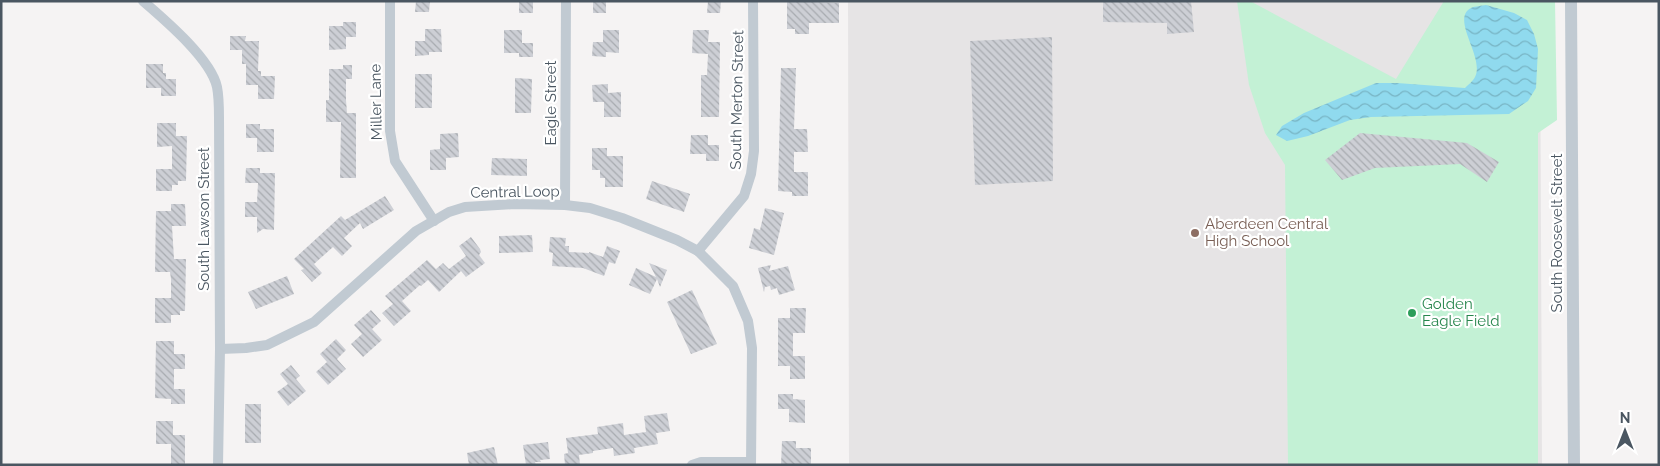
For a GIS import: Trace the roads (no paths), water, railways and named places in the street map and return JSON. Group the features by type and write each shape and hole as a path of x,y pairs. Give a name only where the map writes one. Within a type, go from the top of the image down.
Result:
{"street":[{"name":"South Lawson Street","path":"143,1 170,25 202,59 217,85 219,118 220,349 218,465"},
{"name":"Miller Lane","path":"390,1 390,131 392,149 395,161 434,220"},
{"name":"Eagle Street","path":"565,205 566,1"},
{"name":"South Merton Street","path":"698,251 744,196 751,174 754,151 753,1"},
{"name":"South Roosevelt Street","path":"1571,1 1574,465"},
{"name":"Central Loop","path":"220,349 267,345 314,322 398,245 416,231 449,212 465,207 514,204 565,205 590,208 622,218 677,240 698,251"},
{"path":"692,465 701,462 751,464 752,348 748,321 733,286 698,251"}],"water":[{"path":"1486,5 1514,13 1527,20 1534,34 1538,49 1536,88 1528,101 1509,114 1371,117 1350,120 1308,136 1287,141 1276,135 1282,126 1304,113 1376,83 1465,88 1475,77 1477,69 1476,59 1464,21 1466,13 1473,7"}],"place":[{"name":"Aberdeen Central High School","path":"1195,233"},
{"name":"Golden Eagle Field","path":"1412,313"}]}
